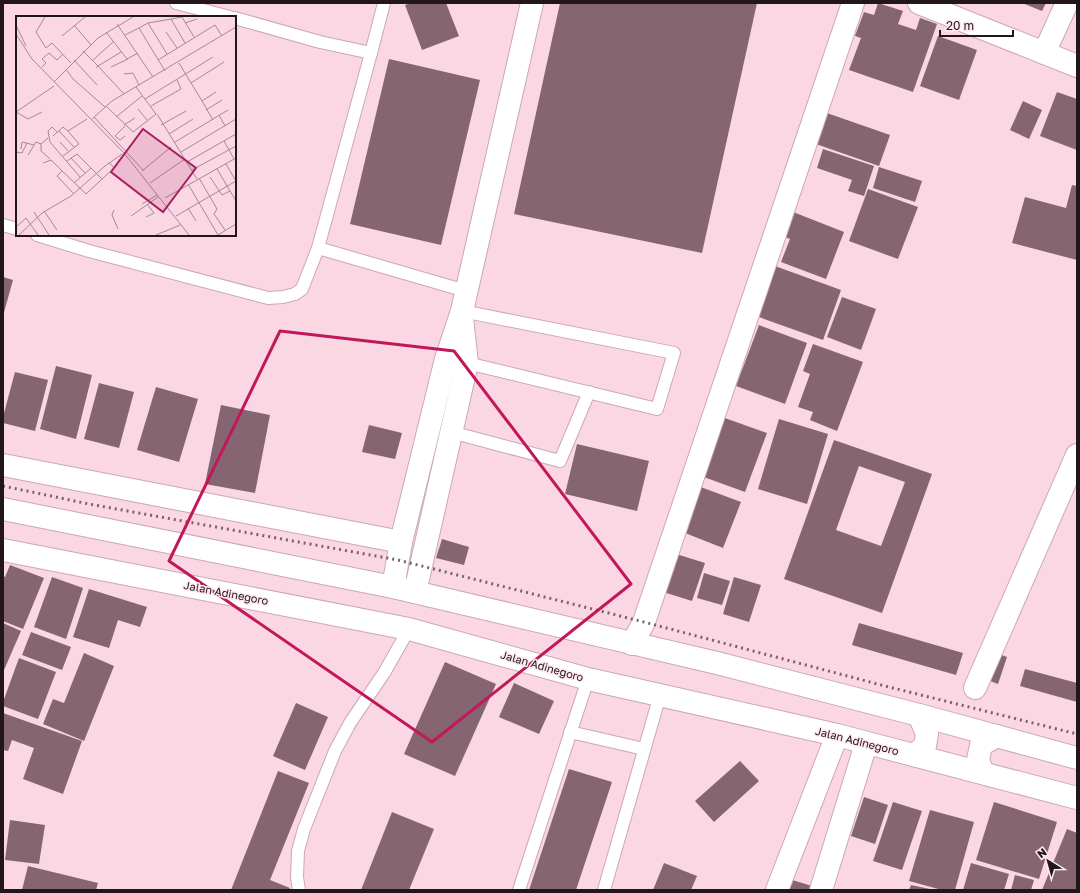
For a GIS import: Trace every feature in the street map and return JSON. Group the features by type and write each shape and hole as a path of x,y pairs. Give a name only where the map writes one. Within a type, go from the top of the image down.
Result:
{"main road":[{"path":"393,587 401,542 446,359 464,301 532,3"},
{"path":"632,644 644,622 853,3"},
{"path":"919,3 1077,66"},
{"path":"1044,53 1067,3"},
{"path":"416,592 467,363 464,301"},
{"path":"975,688 1077,455"},
{"path":"3,465 401,542"},
{"path":"413,494 437,498"},
{"path":"3,509 416,592 717,663 919,715 1077,758"},
{"name":"Jalan Adinegoro","path":"3,550 409,629 588,679 837,735 866,744 914,755 1077,798"},
{"path":"914,755 925,746 927,734 919,715"},
{"path":"777,890 837,735"},
{"path":"983,773 978,760 981,745 997,736"},
{"path":"821,890 866,744"}],"lane":[{"path":"176,3 226,16"},
{"path":"40,236 89,251 268,298 295,294 302,289 318,248 384,3"},
{"path":"236,18 320,42 371,53"},
{"path":"3,225 16,229"},
{"path":"318,248 464,301 674,353 657,409 446,359"},
{"path":"451,432 560,462 589,392"},
{"path":"299,890 296,877 304,829 335,751 350,723 384,672 409,629"},
{"path":"519,890 588,679"},
{"path":"604,890 660,695"},
{"path":"570,732 644,749"}],"highlighted area":[{"path":"280,331 454,351 631,584 432,742 169,561"}],"building":[{"path":"411,3 446,3 459,36 422,50 405,5"},
{"path":"560,3 757,3 702,253 514,214"},
{"path":"878,3 903,11 898,24 916,30 920,18 937,24 913,92 849,70 861,38 855,36 864,12 874,15"},
{"path":"1022,3 1046,3 1042,11"},
{"path":"938,36 977,50 959,100 920,86"},
{"path":"389,59 480,80 441,245 350,224"},
{"path":"1057,92 1077,99 1077,150 1040,136"},
{"path":"1023,101 1042,110 1029,139 1010,130"},
{"path":"824,112 890,135 879,166 813,143"},
{"path":"823,149 874,166 864,196 848,191 852,180 817,168"},
{"path":"879,167 922,181 915,202 873,188"},
{"path":"1072,185 1077,186 1077,260 1012,243 1025,197 1066,208"},
{"path":"868,189 918,207 898,259 849,241"},
{"path":"788,210 844,232 826,279 781,262 790,239 778,234"},
{"path":"775,266 841,290 823,340 756,316"},
{"path":"3,277 13,280 3,316"},
{"path":"842,297 876,309 861,350 827,337"},
{"path":"759,325 807,343 785,404 736,386"},
{"path":"813,344 863,362 837,431 810,420 813,412 798,407 810,374 803,371"},
{"path":"56,366 92,375 76,439 40,429"},
{"path":"15,372 48,380 35,431 3,423 3,417"},
{"path":"99,383 134,392 119,448 84,439"},
{"path":"156,387 198,399 179,462 137,450"},
{"path":"221,405 270,415 255,493 205,484"},
{"path":"722,417 767,433 745,492 701,476"},
{"path":"779,419 828,434 807,504 758,489"},
{"path":"369,425 402,433 395,459 362,452"},
{"path":"834,440 932,474 882,613 784,579","holes":["859,466 905,482 881,546 836,530"]},
{"path":"577,444 649,461 637,511 565,494"},
{"path":"698,486 741,502 723,548 680,531"},
{"path":"442,539 469,547 464,565 436,558"},
{"path":"673,553 705,563 692,601 660,591"},
{"path":"10,565 44,578 23,629 3,621 3,576 5,577"},
{"path":"704,573 730,581 722,605 697,598"},
{"path":"52,577 83,588 66,639 34,627"},
{"path":"734,577 761,585 749,622 723,614"},
{"path":"89,589 147,607 140,627 118,620 109,648 73,637"},
{"path":"3,623 21,631 4,670 3,669"},
{"path":"859,623 963,653 956,675 852,645"},
{"path":"31,632 71,647 62,670 22,655"},
{"path":"994,652 1007,657 998,684 985,679"},
{"path":"84,653 114,666 84,741 43,724 53,699 64,703"},
{"path":"19,658 56,672 38,719 3,706 3,702"},
{"path":"445,662 496,684 455,776 404,754"},
{"path":"1025,669 1077,683 1077,702 1020,686"},
{"path":"514,683 554,701 539,734 499,717"},
{"path":"296,703 328,717 305,770 273,756"},
{"path":"3,713 82,741 63,794 23,779 34,748 12,740 8,751 3,750"},
{"path":"740,761 759,781 714,822 695,801"},
{"path":"569,769 612,782 576,890 529,890"},
{"path":"278,771 309,783 270,880 290,888 289,890 231,890"},
{"path":"864,797 888,805 875,844 851,836"},
{"path":"893,802 922,811 902,870 873,861"},
{"path":"994,802 1057,822 1039,879 976,860"},
{"path":"930,810 974,822 955,890 942,890 909,881"},
{"path":"392,812 434,829 409,890 361,890"},
{"path":"10,820 45,825 39,864 5,860"},
{"path":"1067,829 1077,833 1077,890 1042,890"},
{"path":"664,863 697,876 691,890 653,890"},
{"path":"971,863 1009,874 1004,890 963,890"},
{"path":"28,866 98,883 96,890 22,890"},
{"path":"1015,875 1034,880 1031,890 1011,890"},
{"path":"789,879 812,886 811,890 786,890"},
{"path":"911,885 930,889 930,890 909,890"}],"railway":[{"path":"3,486 89,504 398,560 1077,734"}]}
